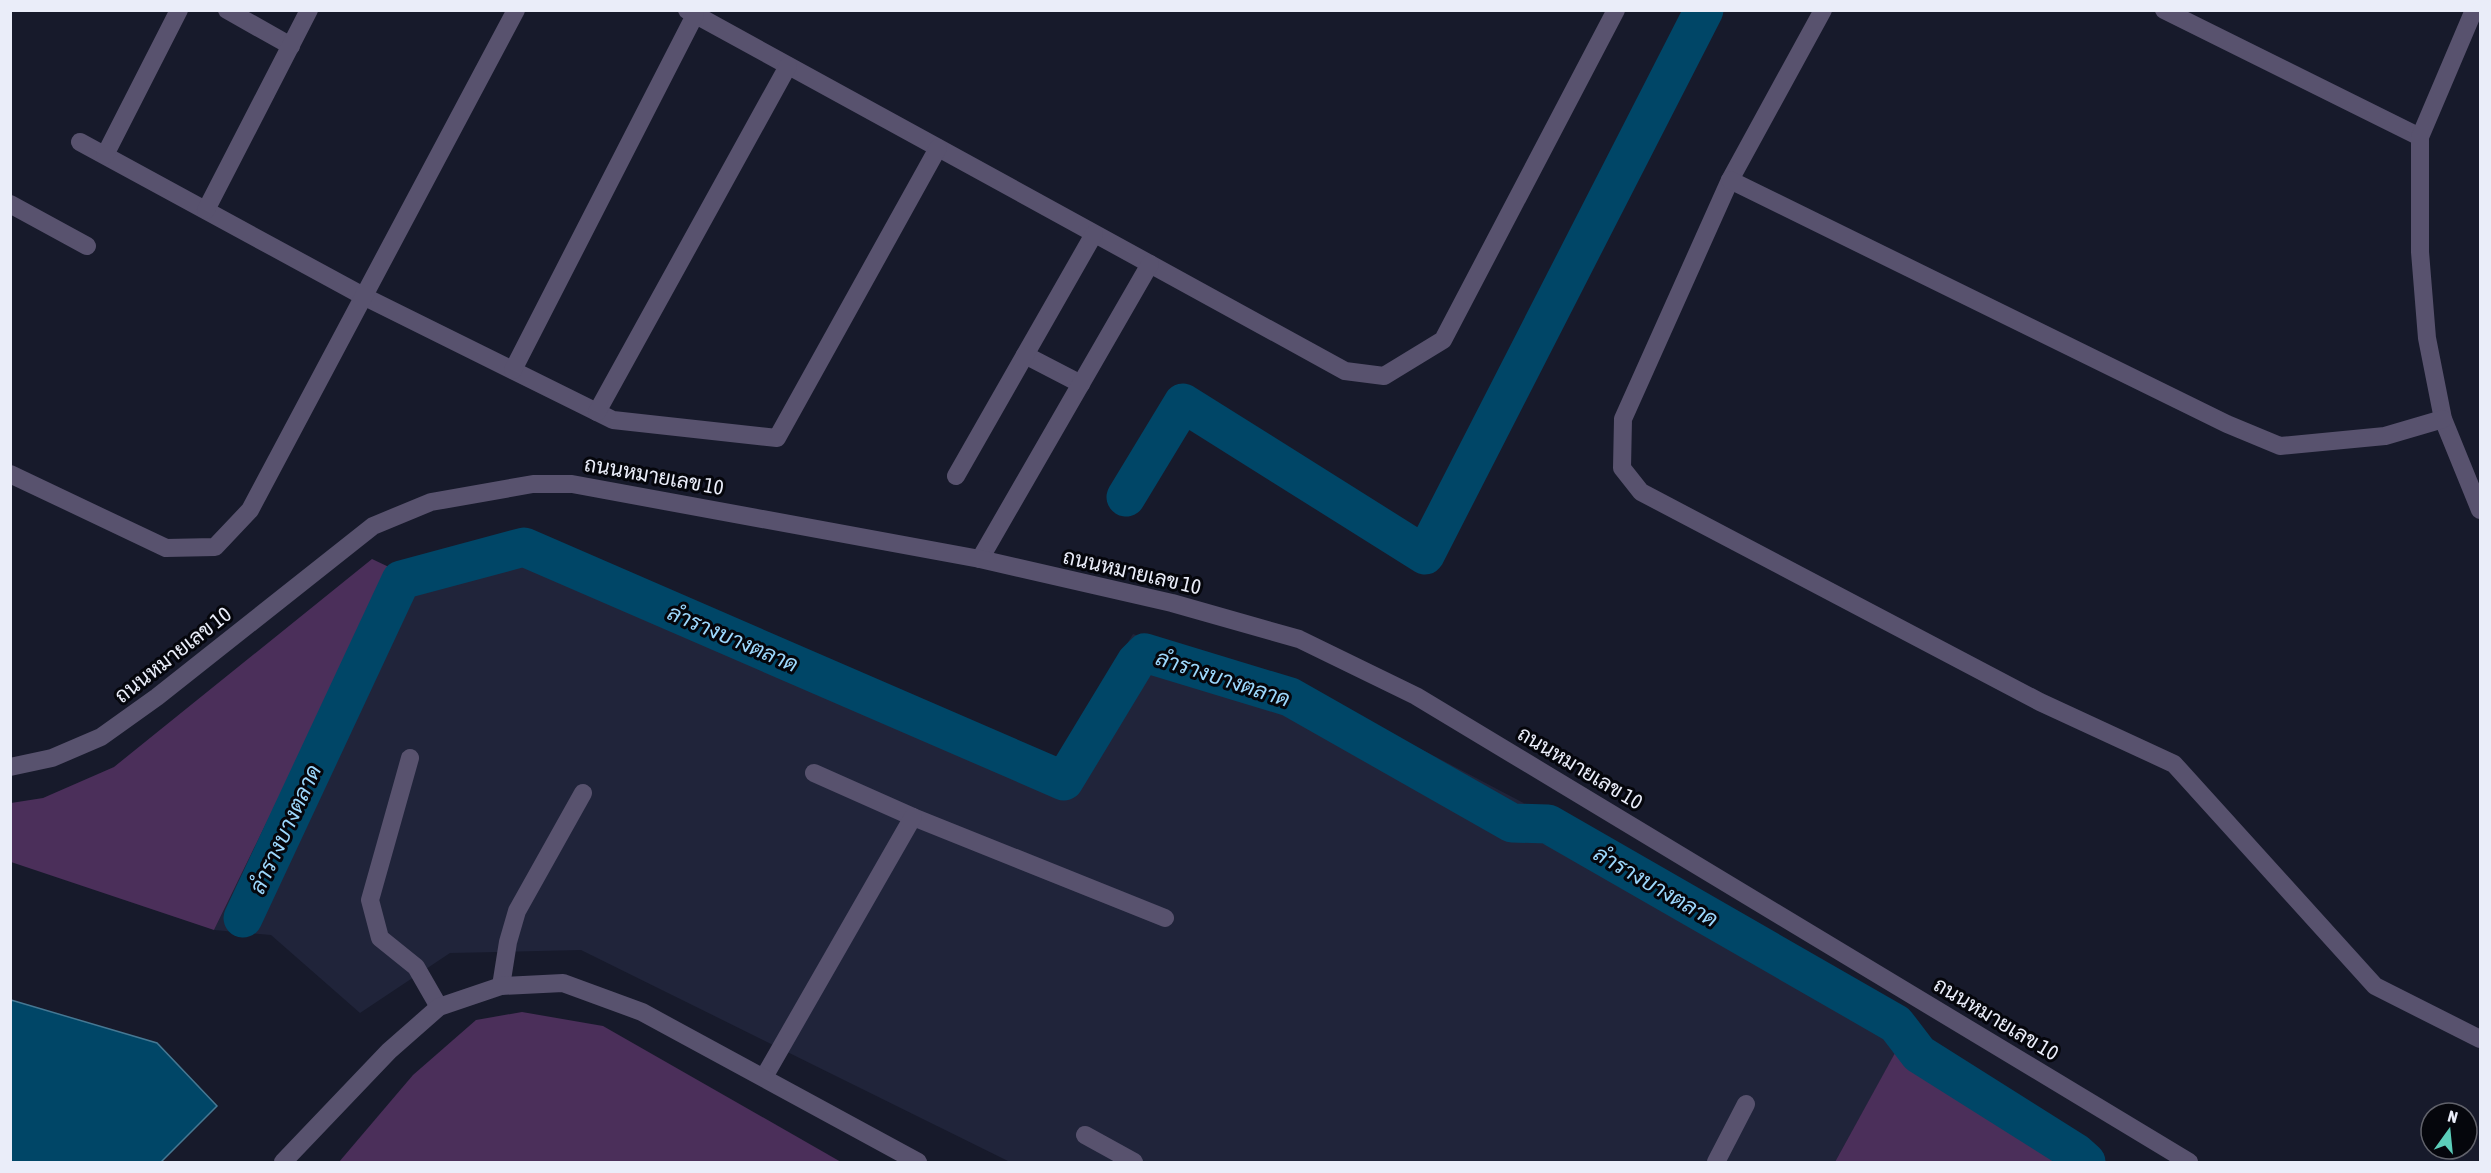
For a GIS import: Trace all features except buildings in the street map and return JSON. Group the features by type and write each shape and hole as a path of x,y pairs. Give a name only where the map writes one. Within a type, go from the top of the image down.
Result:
{"street":[{"path":"105,155 178,10"},
{"path":"227,10 291,46"},
{"path":"206,210 309,10"},
{"path":"10,474 166,548 215,547 250,510 516,10"},
{"path":"513,370 691,13 1345,371 1384,376 1443,340 1616,10"},
{"path":"1823,10 1730,180 1623,419 1622,468 1641,492 2040,702 2174,764 2375,986 2481,1039"},
{"path":"2164,10 2420,137"},
{"path":"2474,10 2420,137 2420,252 2427,338 2443,419 2481,510"},
{"path":"597,412 788,66"},
{"path":"80,142 365,297 614,420 777,438 938,148"},
{"path":"1730,180 2227,424 2280,446 2385,436 2443,419"},
{"path":"10,204 87,246"},
{"path":"956,476 1094,234"},
{"path":"980,559 1150,264"},
{"path":"1025,355 1081,384"},
{"name":"ถนนหมายเลข 10","path":"10,767 52,758 101,737 157,697 373,526 431,502 533,484 572,484 980,559 1184,606 1299,639 1416,696 2189,1162"},
{"path":"410,758 370,900 380,938 416,967 439,1007"},
{"path":"814,773 913,817 1165,918"},
{"path":"501,986 508,942 517,911 583,793"},
{"path":"764,1077 913,817"},
{"path":"283,1162 389,1051 439,1007 501,986 563,983 642,1012 918,1162"},
{"path":"1716,1162 1746,1104"},
{"path":"1085,1135 1134,1162"}],"shaded area":[{"path":"526,532 1053,767 1133,634 1333,703 1541,812 1911,1025 1835,1162 1010,1162 581,950 450,953 360,1013 271,935 214,930 391,568"},
{"path":"372,559 391,568 214,930 11,862 11,803 43,798 114,767"},
{"path":"11,1000 157,1043 217,1106 161,1162 11,1162"},
{"path":"522,1012 603,1026 841,1162 339,1162 413,1075 476,1020"},
{"path":"1895,1053 2061,1162 1835,1162"}],"waterway":[{"path":"1126,497 1183,403 1425,555 1704,10"},
{"name":"ลำรางบางตลาด","path":"243,918 401,580 524,547 1064,781 1136,662 1145,653 1290,697 1512,823 1548,824 1896,1024 1919,1054 2076,1153 2086,1162"}]}
